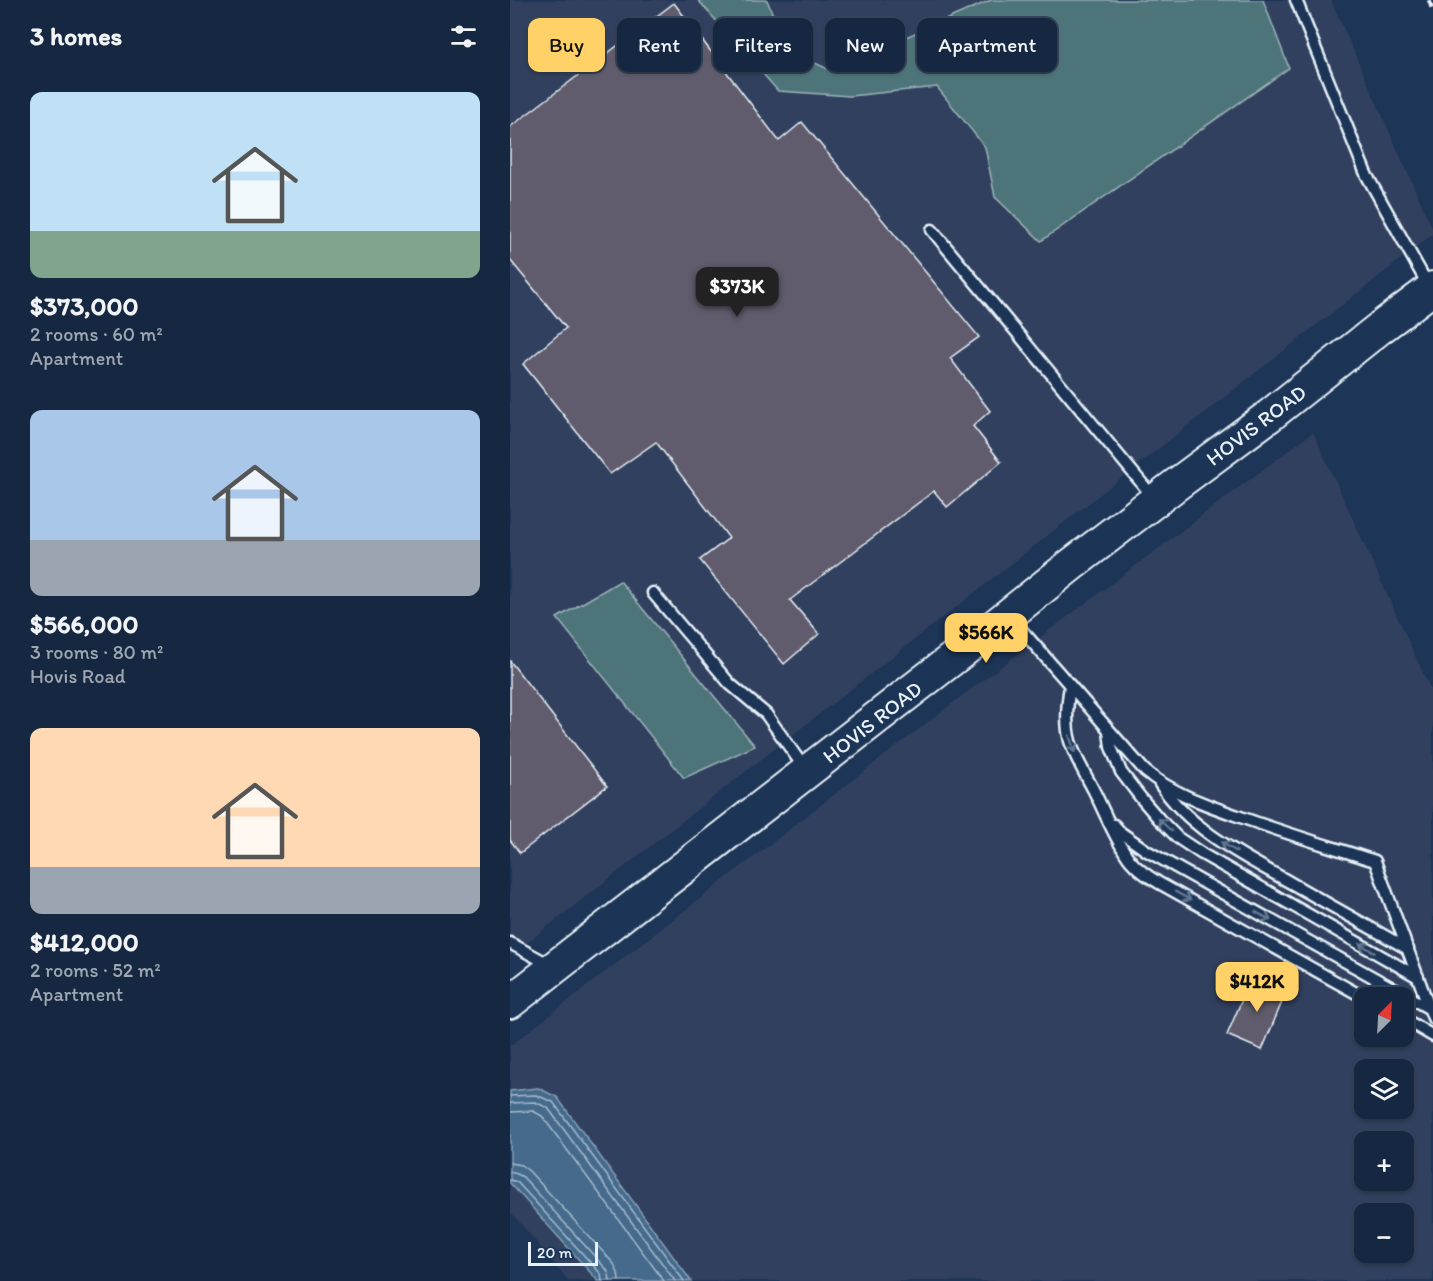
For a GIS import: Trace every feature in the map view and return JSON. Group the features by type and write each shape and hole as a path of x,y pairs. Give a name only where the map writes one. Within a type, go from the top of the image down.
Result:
{"street":[{"name":"HOVIS ROAD","path":"510,1002 1156,500 1269,416 1432,289"}],"lane":[{"path":"1296,0 1366,174 1432,289"},
{"path":"932,230 1156,500"},
{"path":"652,593 730,684 766,714 807,772"},
{"path":"1009,615 1145,771 1158,782 1183,795 1264,826 1375,861 1431,1014"},
{"path":"1070,686 1067,706 1070,741 1125,853 1139,870 1354,992"},
{"path":"1109,730 1111,747 1121,771 1159,819 1178,838 1202,855 1418,977"},
{"path":"1158,782 1168,796 1197,824 1230,848 1408,949"},
{"path":"1107,818 1120,832 1147,851 1431,1014"},
{"path":"510,944 555,968"},
{"path":"1414,1025 1433,1036"}],"shaded area":[{"path":"510,0 1331,0 1433,234 510,956"},
{"path":"1313,432 1433,695 1433,1281 569,1281 510,1211 510,1046 933,718"}],"green space":[{"path":"698,0 767,0 774,18 714,18"},
{"path":"991,0 1263,0 1289,68 1041,241 995,197 985,147 937,87 850,96 778,91 761,72 813,72 813,62 825,68 825,72 905,72 905,37 917,32 917,72 1057,72 1057,18 950,18"},
{"path":"620,581 755,746 684,778 557,618"}],"water":[{"path":"538,1088 557,1097 691,1281 598,1281 510,1183 510,1091"}],"building":[{"path":"674,3 685,18 654,18"},
{"path":"701,38 713,54 713,72 726,72 779,141 802,122 979,337 950,358 990,411 973,426 1001,462 947,507 934,491 790,600 819,634 784,664 700,560 729,538 656,442 610,474 523,364 566,328 510,260 510,127 583,72 605,72 605,55 617,46 617,72 701,72"},
{"path":"510,661 607,786 520,853 510,840"},
{"path":"1252,976 1287,990 1262,1050 1227,1035"}],"railway":[{"path":"1429,0 1433,11"}]}
